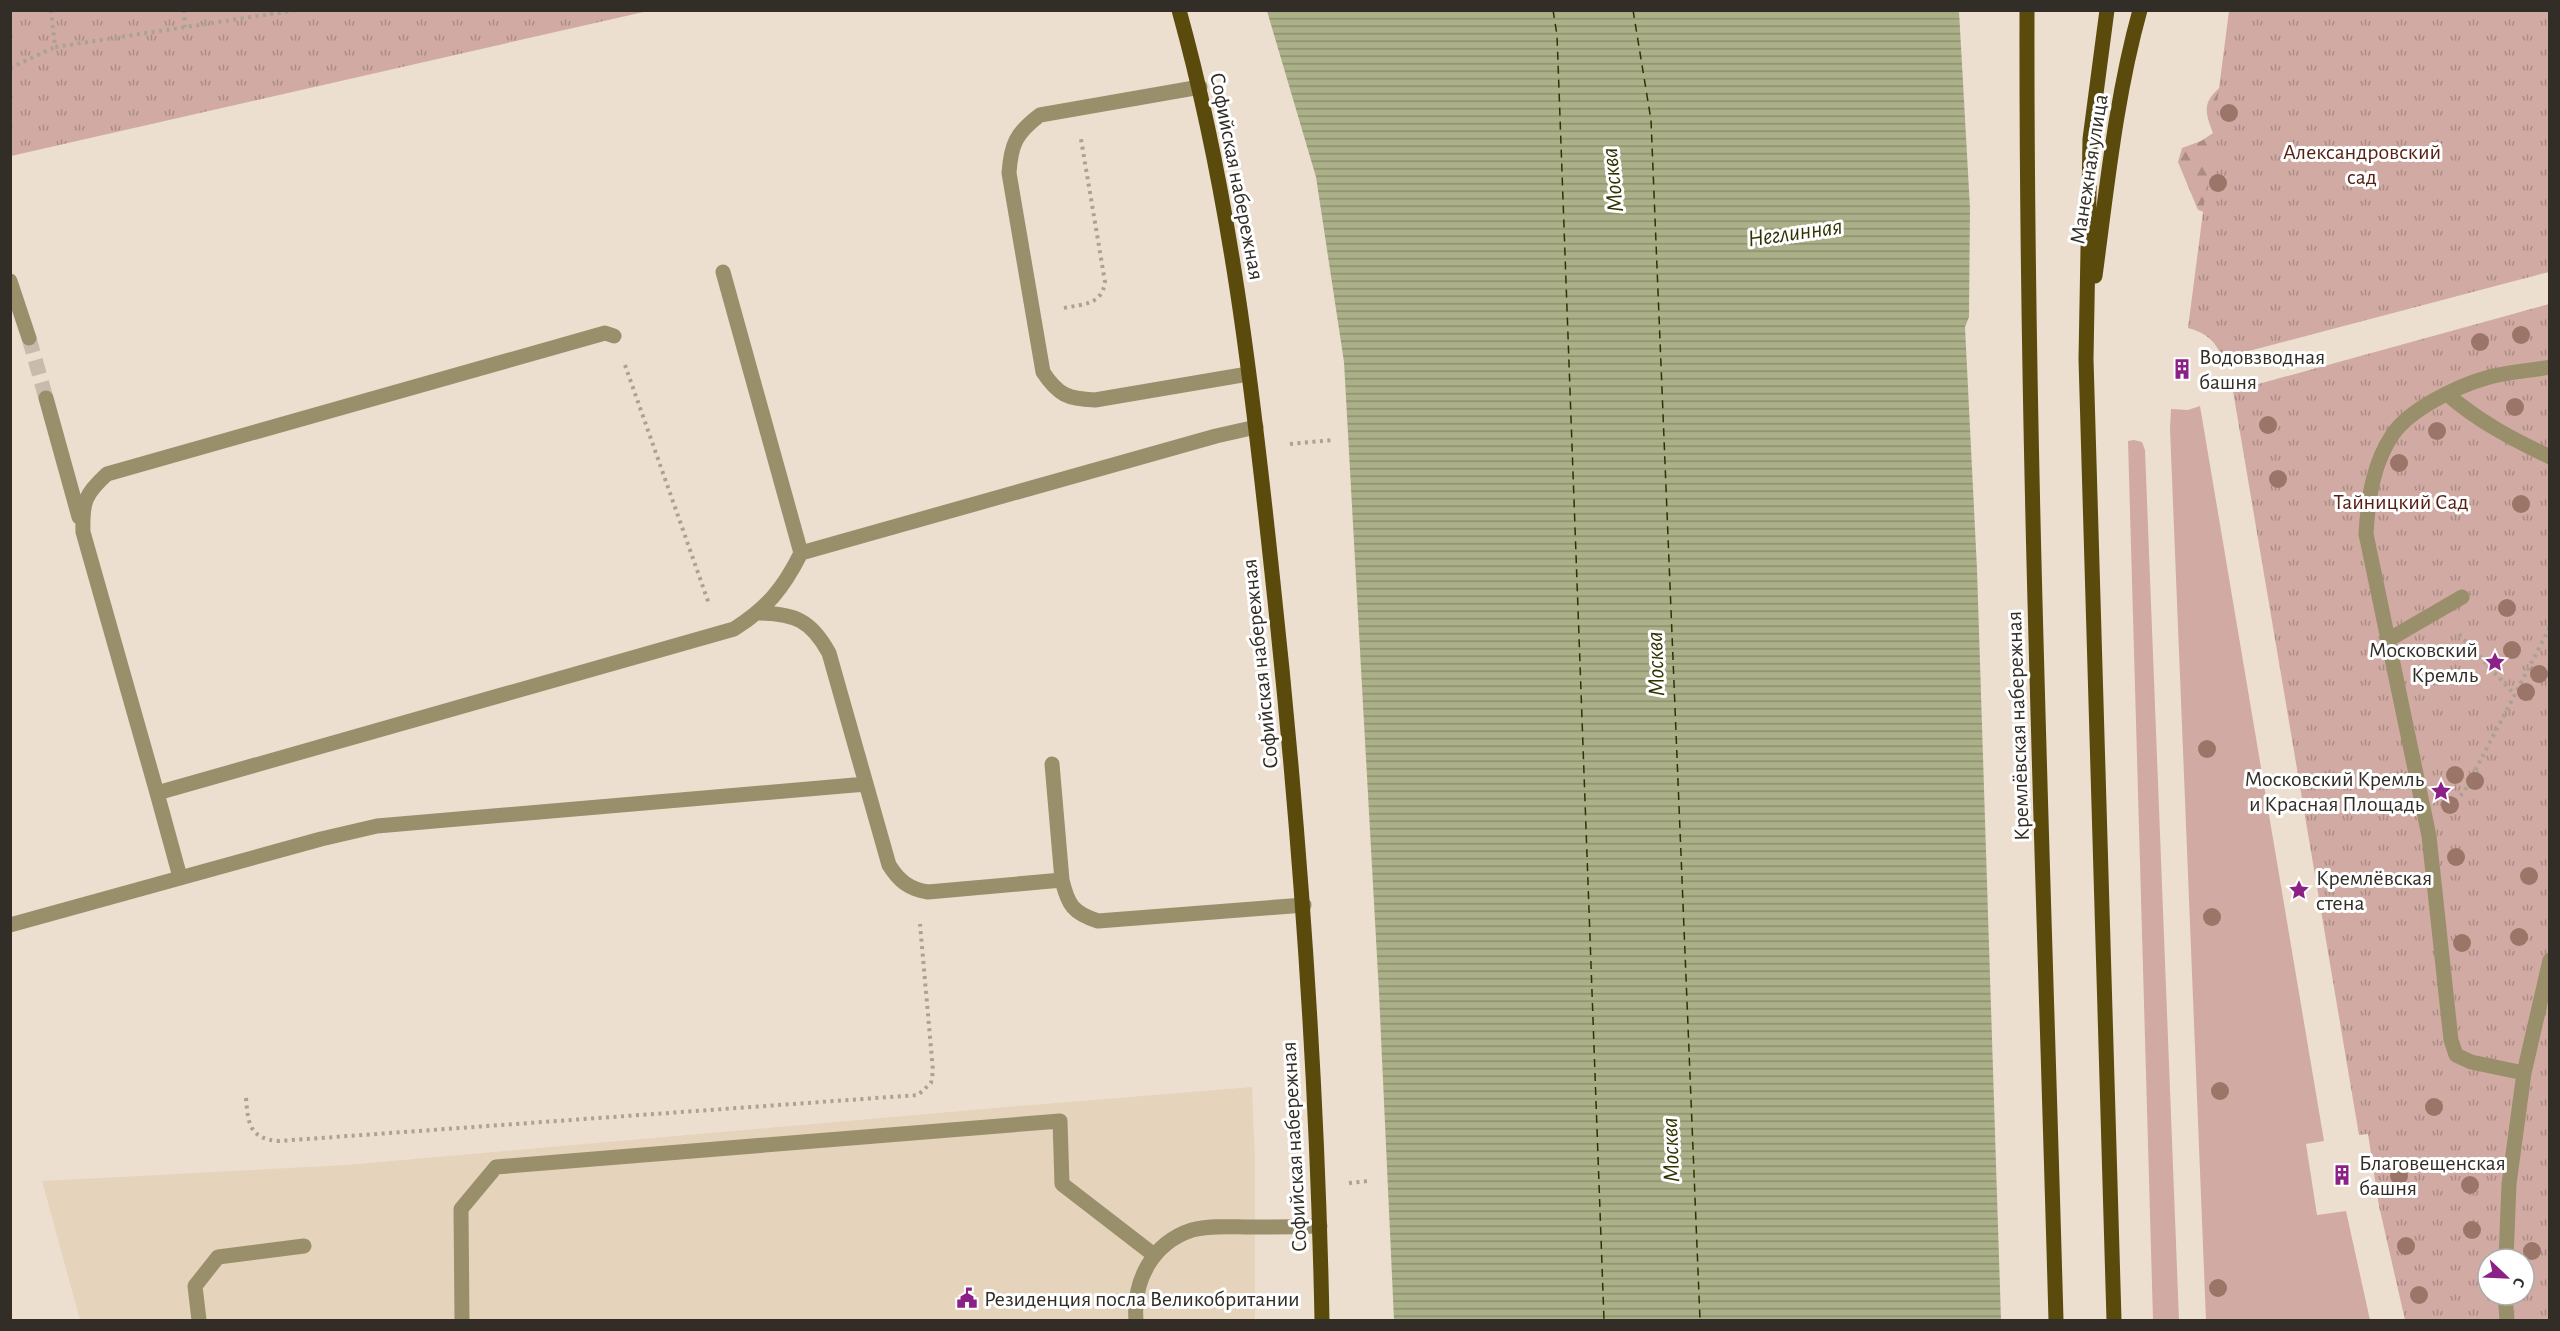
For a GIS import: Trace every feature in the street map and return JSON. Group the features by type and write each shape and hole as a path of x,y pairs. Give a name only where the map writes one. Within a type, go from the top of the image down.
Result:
{"main road":[{"name":"Софийская набережная","path":"1179,10 1200,87 1230,242 1256,427 1288,725 1304,905 1320,1226 1322,1320"},
{"name":"Кремлёвская набережная","path":"2028,10 2026,130 2030,371 2056,1320"},
{"path":"2107,10 2090,139 2086,335 2114,1320"},
{"name":"Манежная улица","path":"2086,335 2120,108 2131,45 2140,10"}],"lane":[{"path":"1200,87 1040,115 1024,127 1016,137 1010,153 1009,173 1043,372 1052,386 1064,395 1075,399 1095,400 1248,374"},
{"path":"157,793 734,629 759,614 787,581 801,553 723,272"},
{"path":"10,281 29,338"},
{"path":"83,532 82,508 89,490 107,474 605,333 614,336"},
{"path":"2524,1074 2471,1062 2456,1055 2451,1040 2429,836 2366,534 2367,503 2379,460 2394,432 2415,414 2447,394 2487,378 2550,367"},
{"path":"2447,394 2470,414 2504,435 2550,457"},
{"path":"46,398 180,878"},
{"path":"801,553 1216,436 1256,427"},
{"path":"2388,640 2462,597"},
{"path":"759,614 784,614 805,622 820,637 829,653 889,866 897,878 918,890 928,892 1062,880"},
{"path":"1052,764 1062,880 1067,899 1083,916 1098,921 1304,905"},
{"path":"10,925 332,836 377,826 866,784"},
{"path":"2506,1247 2509,1184 2524,1074 2550,960"},
{"path":"462,1320 461,1209 496,1167 1060,1121 1062,1184 1154,1255"},
{"path":"1136,1320 1136,1296 1142,1274 1154,1255 1171,1240 1192,1230 1215,1227 1320,1226"},
{"path":"199,1320 195,1286 218,1257 304,1245"}],"path":[{"path":"51,10 55,47"},
{"path":"184,10 185,27"},
{"path":"10,68 55,47 297,10"},
{"path":"1033,313 1095,301 1104,291 1105,282 1076,109"},
{"path":"614,336 719,633"},
{"path":"1284,445 1332,440"},
{"path":"2438,610 2515,695"},
{"path":"2429,836 2426,819 2441,815 2464,792 2550,627"},
{"path":"246,1098 248,1121 253,1130 268,1140 279,1141 918,1095 931,1083 933,1071 918,890"},
{"path":"1348,1183 1368,1181"}],"shaded area":[{"path":"1252,1087 1255,1160 1255,1320 80,1320 42,1181 346,1165"}],"green space":[{"path":"11,10 648,10 648,11 11,156"},
{"name":"Александровский сад","path":"2229,11 2549,11 2549,272 2222,358 2217,347 2209,338 2188,328"},
{"path":"2231,77 2213,215 2198,210 2178,162 2182,148 2201,141 2213,133 2207,114 2208,101"},
{"name":"Тайницкий Сад","path":"2549,304 2549,1320 2405,1320 2379,1206 2368,1134 2359,1135 2233,391"},
{"path":"2200,406 2324,1141 2306,1144 2317,1215 2346,1211 2370,1320 2206,1320 2170,429 2171,409 2188,410"},
{"path":"2128,441 2142,442 2145,450 2179,1320 2153,1320"}],"water":[{"path":"1267,11 1959,11 1970,208 1969,317 1965,327 1977,569 2001,1320 1394,1320 1379,993 1344,362 1316,177"}],"ferry route":[{"path":"1553,10 1557,35 1604,1320"},
{"path":"1633,10 1651,120 1700,1320"}],"tunnel":[{"path":"29,338 46,398"}],"place":[{"name":"Водовзводная башня","path":"2182,369"},
{"name":"Московский Кремль","path":"2495,662"},
{"name":"Московский Кремль и Красная Площадь","path":"2441,791"},
{"name":"Кремлёвская стена","path":"2299,890"},
{"name":"Благовещенская башня","path":"2342,1175"},
{"name":"Резиденция посла Великобритании","path":"967,1298"}],"water label":[{"name":"Москва","path":"1612,180"},
{"name":"Неглинная","path":"1795,232"},
{"name":"Москва","path":"1655,664"},
{"name":"Москва","path":"1670,1150"}]}
